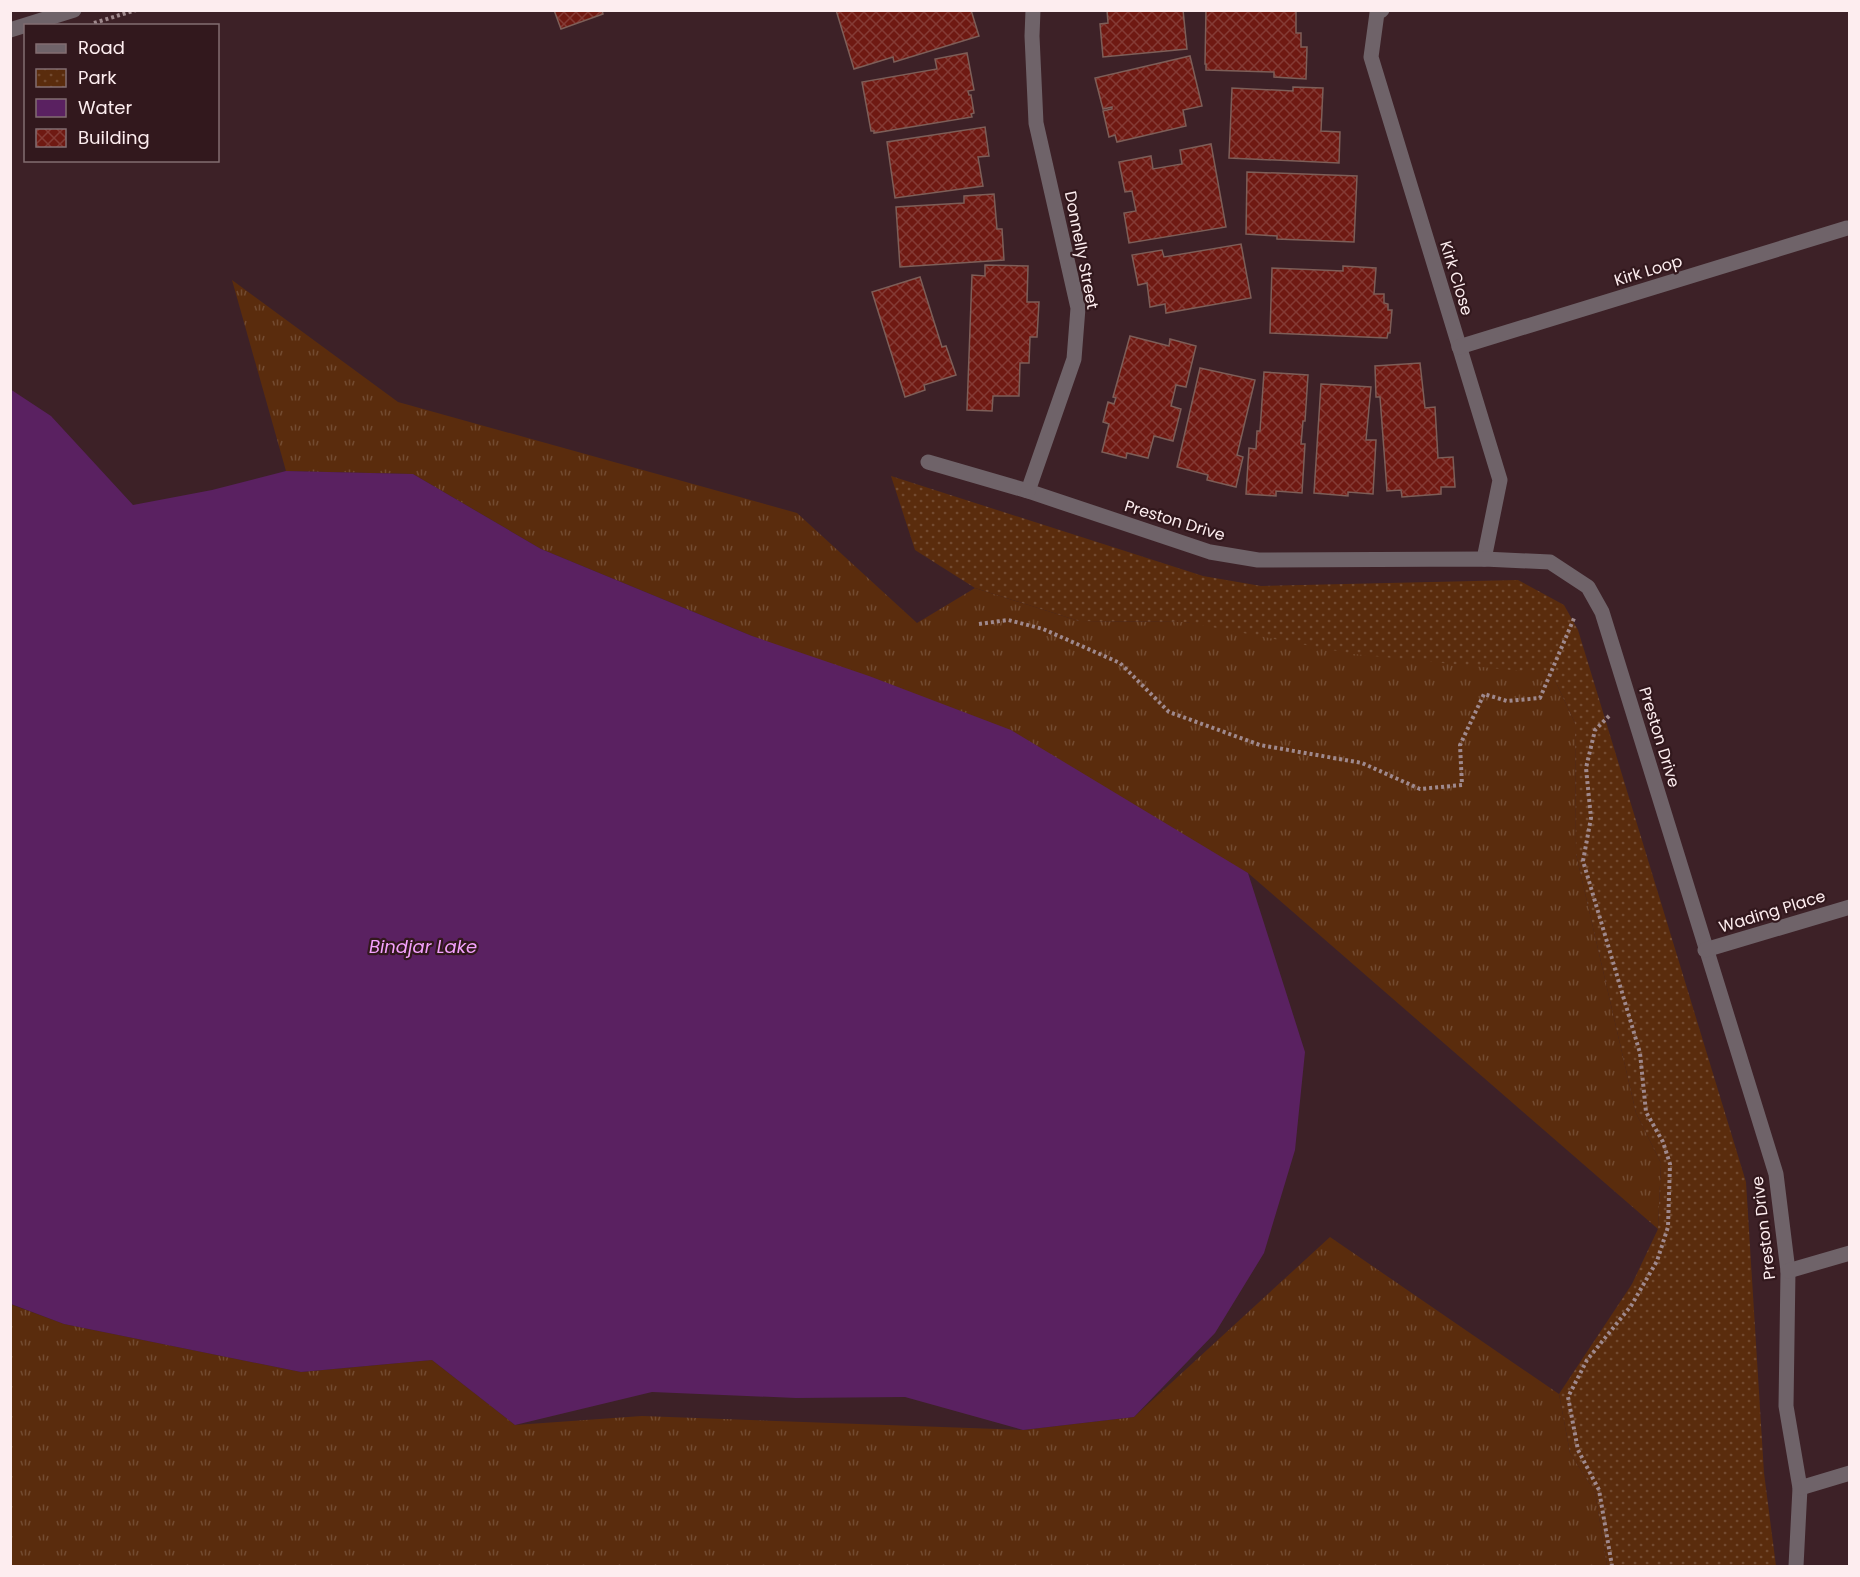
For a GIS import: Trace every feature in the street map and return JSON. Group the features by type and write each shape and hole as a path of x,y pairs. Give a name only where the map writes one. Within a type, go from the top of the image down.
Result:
{"street":[{"path":"29,24 74,10"},
{"name":"Donnelly Street","path":"1028,491 1074,359 1078,308 1036,123 1033,10"},
{"name":"Kirk Close","path":"1382,10 1377,13 1371,57 1500,480 1484,559"},
{"name":"Kirk Loop","path":"1459,347 1847,228"},
{"name":"Preston Drive","path":"928,462 1028,491 1210,552 1258,560 1484,559 1550,562 1588,588 1602,612 1776,1174 1788,1271 1786,1406 1800,1488 1796,1566"},
{"name":"Wading Place","path":"1705,950 1850,907"},
{"path":"1788,1271 1850,1253"},
{"path":"1800,1488 1850,1473"}],"path":[{"path":"93,24 136,10"},
{"path":"979,624 1008,620 1043,629 1120,663 1169,711 1260,745 1362,763 1420,789 1462,785 1460,745 1484,694 1507,701 1540,698 1588,588"},
{"path":"1612,1566 1599,1490 1578,1450 1568,1397 1587,1360 1631,1306 1657,1261 1668,1227 1670,1164 1663,1142 1646,1112 1640,1053 1583,861 1591,818 1586,768 1595,730 1628,695"}],"green space":[{"path":"232,280 398,402 797,513 917,623 975,588 1079,621 1185,622 1552,674 1575,723 1576,854 1636,1113 1661,1163 1658,1229 1248,873 752,636 541,549 413,474 286,471"},
{"path":"891,476 1203,576 1261,586 1518,580 1564,605 1578,630 1746,1182 1764,1473 1776,1566 1607,1566 1595,1492 1570,1453 1559,1394 1632,1284 1658,1229 1661,1163 1636,1113 1576,854 1575,723 1552,674 1353,654 1185,622 1079,621 975,588 915,550"},
{"path":"1330,1237 1559,1394 1570,1453 1595,1492 1607,1566 11,1566 10,1304 64,1324 301,1372 432,1360 515,1425 642,1416 1023,1430 1134,1417"}],"water":[{"name":"Bindjar Lake","path":"10,389 51,416 133,505 212,490 286,471 413,474 541,549 752,636 869,676 1011,730 1248,873 1305,1052 1295,1150 1264,1253 1215,1333 1134,1417 1023,1430 905,1397 796,1398 652,1392 515,1425 432,1360 301,1372 64,1324 11,1304"}],"building":[{"path":"554,10 602,10 603,14 561,29"},
{"path":"836,10 971,10 979,36 894,62 893,57 854,69"},
{"path":"1107,10 1183,10 1187,49 1103,57 1100,24 1108,23"},
{"path":"1206,10 1296,10 1296,33 1301,33 1301,47 1307,47 1306,79 1274,77 1274,72 1206,70"},
{"path":"967,53 974,90 968,91 971,95 974,113 971,114 972,117 874,133 871,131 862,82 937,69 935,59"},
{"path":"1190,56 1202,106 1183,110 1186,126 1117,142 1115,135 1109,137 1103,111 1112,109 1112,107 1103,109 1095,78"},
{"path":"1293,87 1323,88 1321,131 1340,132 1339,163 1229,158 1232,88 1293,91"},
{"path":"985,127 989,156 978,157 983,186 895,198 887,142"},
{"path":"1211,144 1226,227 1129,243 1124,213 1136,211 1132,191 1125,192 1119,162 1151,156 1153,169 1182,164 1180,150"},
{"path":"1247,172 1357,176 1354,242 1277,239 1277,236 1246,234"},
{"path":"994,194 997,229 1002,229 1004,260 900,267 896,207 964,203 964,196"},
{"path":"1241,244 1251,298 1166,313 1165,304 1150,307 1147,283 1138,285 1132,255 1162,250 1164,257"},
{"path":"985,265 1028,266 1027,302 1039,302 1037,337 1030,337 1029,363 1020,363 1019,396 993,396 992,411 967,410 972,275 985,276"},
{"path":"1343,266 1376,268 1374,294 1384,294 1384,303 1388,304 1388,310 1392,310 1390,333 1387,338 1270,333 1272,268 1343,271"},
{"path":"920,277 942,347 946,346 956,375 924,385 925,390 905,397 872,292"},
{"path":"1130,336 1169,346 1170,339 1196,346 1186,387 1176,385 1171,406 1181,409 1173,441 1154,436 1148,458 1127,453 1126,458 1102,452 1109,424 1103,422 1108,402 1114,404 1116,398 1113,397"},
{"path":"1420,363 1425,408 1435,407 1438,458 1453,457 1455,487 1441,487 1441,494 1402,497 1401,490 1387,491 1380,397 1376,397 1375,366"},
{"path":"1200,368 1255,380 1237,455 1243,457 1236,487 1207,480 1208,475 1177,467"},
{"path":"1264,372 1308,375 1301,444 1305,444 1302,493 1276,491 1276,496 1246,494 1249,448 1256,449 1257,431 1260,431"},
{"path":"1321,384 1371,387 1366,440 1376,440 1373,494 1348,492 1348,496 1314,493"}]}
